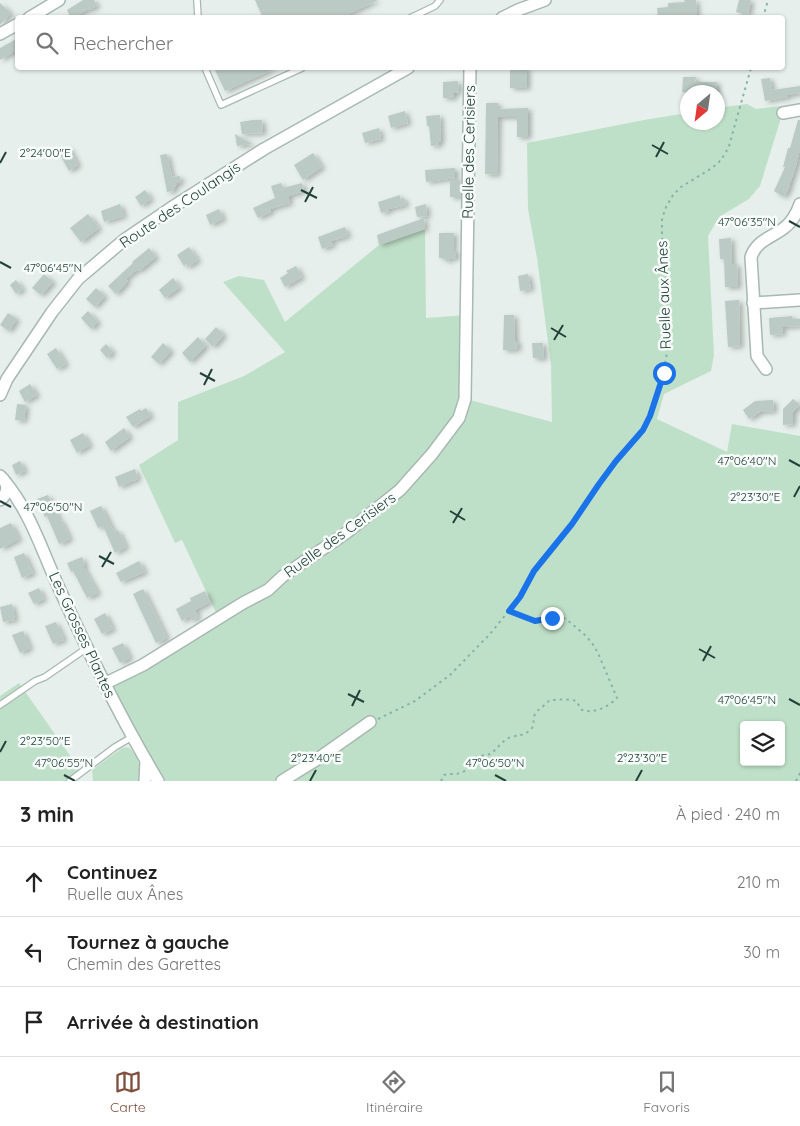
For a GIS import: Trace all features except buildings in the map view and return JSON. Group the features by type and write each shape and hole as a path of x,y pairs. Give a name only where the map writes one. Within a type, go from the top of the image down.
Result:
{"street":[{"path":"34,15 59,0"},
{"path":"508,15 545,0"},
{"path":"0,34 15,26"},
{"name":"Route des Coulangis","path":"0,395 6,379 52,312 78,279 124,240 264,148 404,70"},
{"name":"Ruelle des Cerisiers","path":"104,684 143,665 243,603 268,590 283,576 346,533 400,490 432,454 459,418 466,399 470,70"},
{"path":"783,113 800,110"},
{"path":"766,369 757,356 751,257 760,242 784,228 790,222 800,204"},
{"path":"754,303 800,300"},
{"path":"3,480 6,493 2,499 22,507"},
{"name":"Les Grosses Plantes","path":"3,480 22,507 104,684 158,781"},
{"path":"282,781 319,758 370,722"},
{"path":"145,781 146,761"}],"lane":[{"path":"197,0 198,15"},
{"path":"416,15 436,6 440,0"},
{"path":"206,70 221,105 298,70"},
{"path":"0,705 87,648"},
{"path":"70,781 115,747 132,737"}],"path":[{"path":"764,15 768,0"},
{"name":"Ruelle aux Ânes","path":"370,722 416,701 450,675 490,634 520,597 534,571 572,524 616,461 643,430 650,416 664,373 668,348 666,276 662,244 662,220 665,209 673,195 681,187 712,168 725,154 729,146 750,70"},
{"path":"441,781 444,774 462,773 466,770 472,759 489,754 509,737 523,735 531,730 534,725 536,712 548,702 572,699 576,701 582,710 587,712 602,709 617,698 592,643 564,618 559,616 535,621 509,611"},
{"path":"796,781 800,773"}],"green space":[{"path":"747,104 756,109 781,106 780,121 760,186 749,199 719,217 708,236 714,355 711,371 664,394 657,419 727,452 732,424 800,436 800,781 164,781 100,692 220,621 182,540 175,543 139,465 178,440 178,402 244,376 285,352 223,282 239,276 264,280 285,322 379,245 425,229 426,318 467,315 466,399 552,422 551,365 537,258 528,209 527,143 680,114 680,130 725,130 725,107"},
{"path":"19,683 83,774 72,781 0,781 0,696"},
{"path":"128,747 135,755 138,763 140,781 93,781 92,770 122,748"}],"route":[{"path":"552,618 535,621 509,611 520,597 534,571 572,524 616,461 643,430 650,416 664,373"}]}
